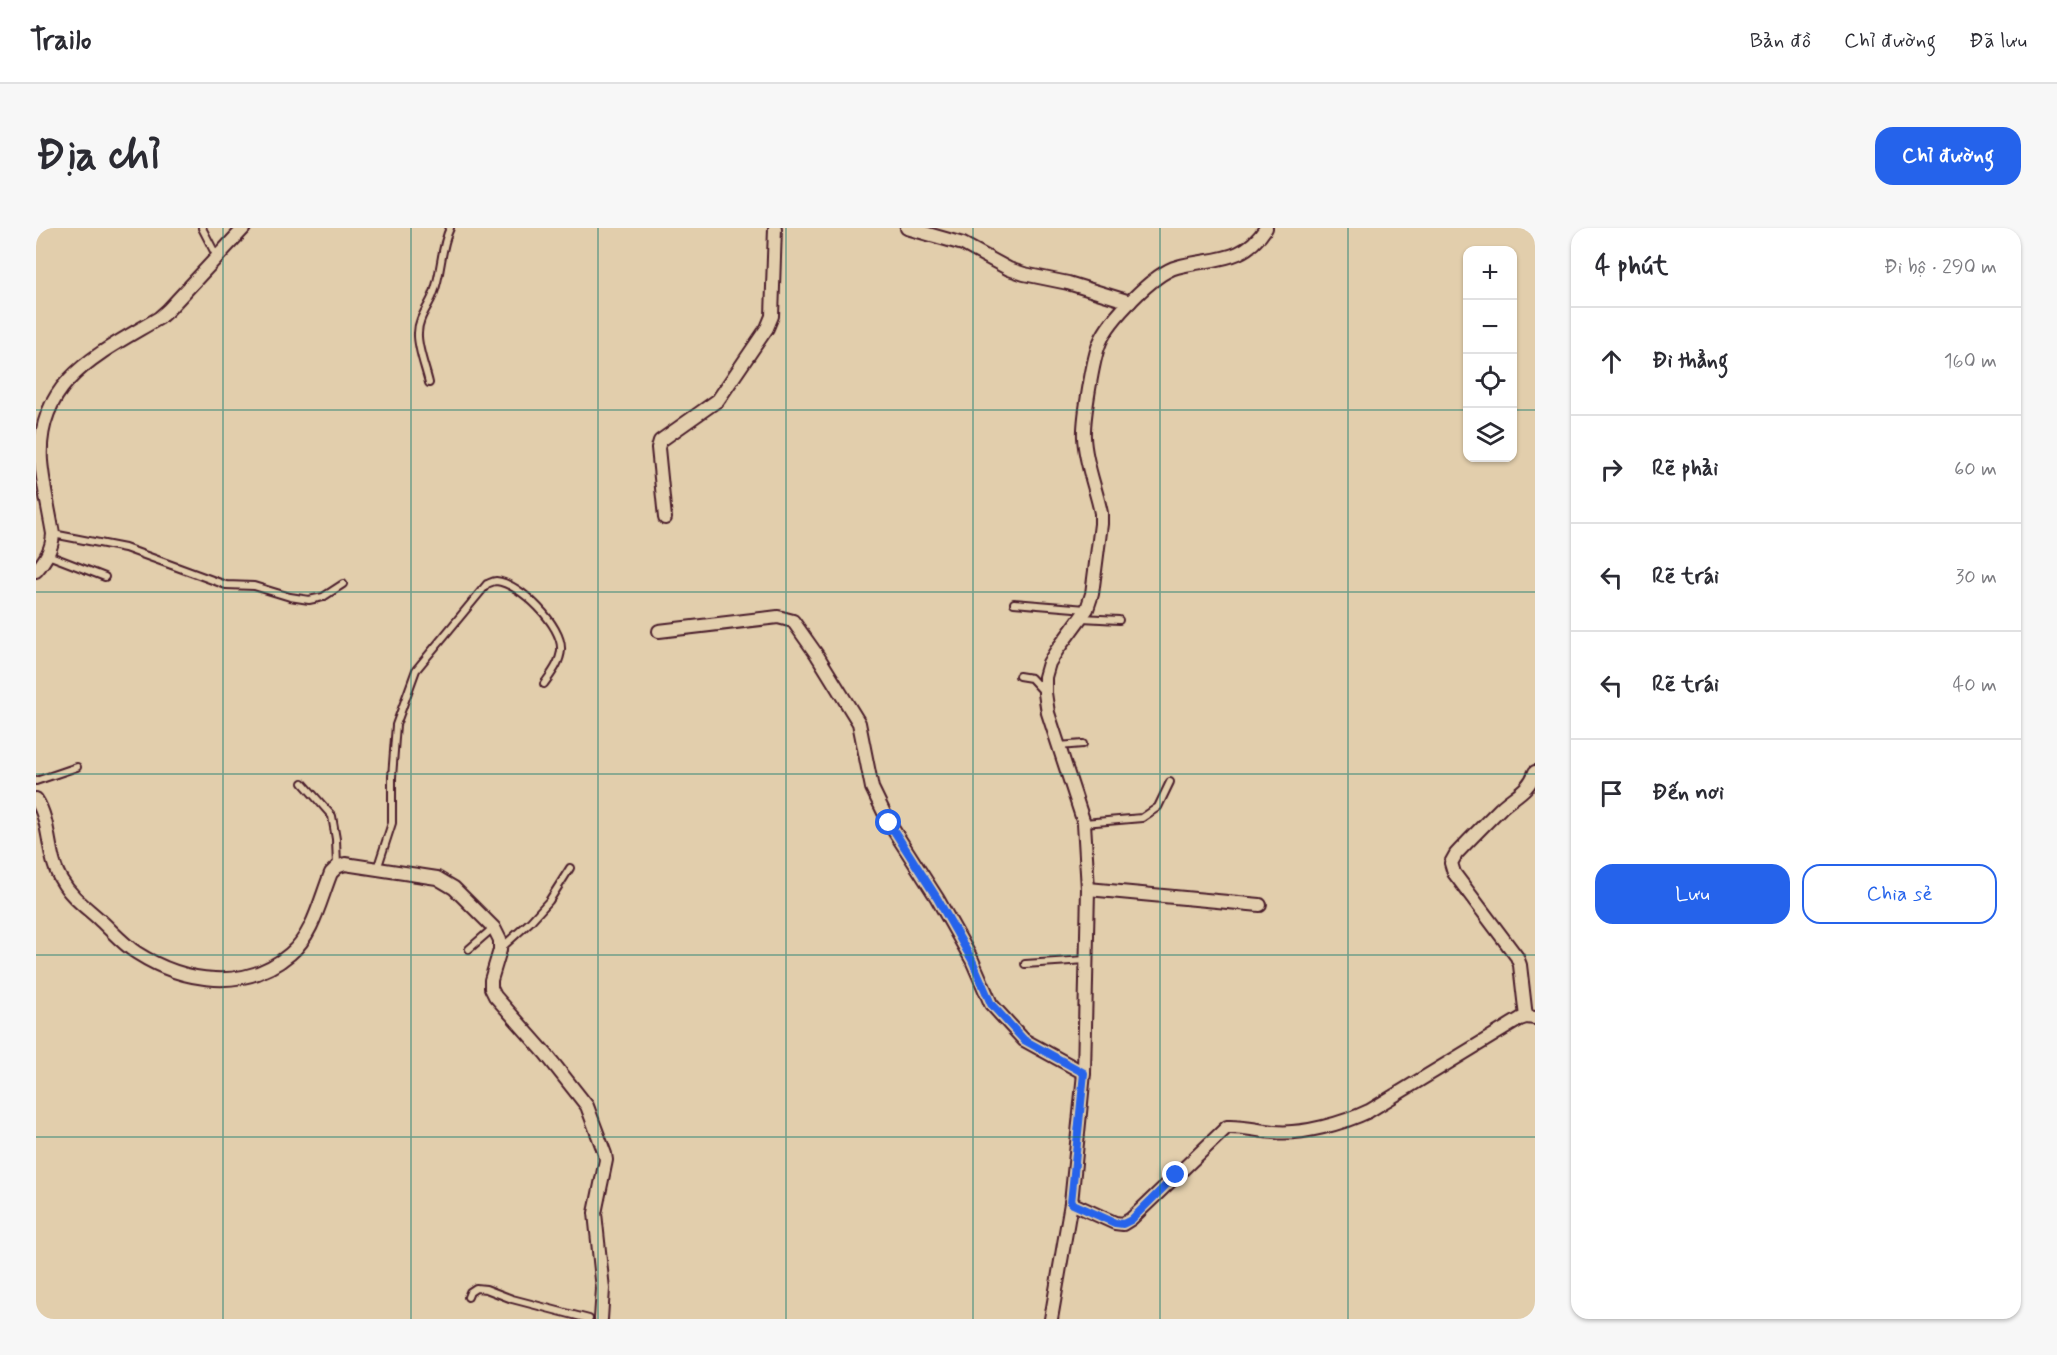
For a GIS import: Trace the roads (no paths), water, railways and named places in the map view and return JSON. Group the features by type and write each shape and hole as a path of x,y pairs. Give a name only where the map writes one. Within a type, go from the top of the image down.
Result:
{"street":[{"path":"36,571 48,555 52,545 53,534 41,461 42,434 47,413 57,393 70,376 87,361 159,318 244,228"},
{"path":"665,518 658,448 660,441 718,400 767,328 772,316 775,228"},
{"path":"907,228 963,244 1009,269 1024,274 1068,283 1130,302"},
{"path":"1051,1319 1071,1203 1084,1073 1088,890 1084,823 1048,713 1045,677 1049,663 1084,614 1092,594 1101,524 1099,502 1084,436 1100,342 1105,332 1130,302 1157,276 1178,266 1225,259 1239,254 1251,246 1266,228"},
{"path":"660,631 778,617 793,621 823,664 859,723 872,788 889,823 937,898 972,960 991,1004 1024,1040 1084,1073"},
{"path":"1071,1203 1115,1223 1123,1224 1131,1220 1227,1127 1285,1132 1334,1125 1354,1118 1520,1019 1531,1018 1517,957 1454,873 1452,863 1455,854 1500,808 1530,784 1535,772"},
{"path":"36,799 42,809 55,867 71,893 136,953 171,971 205,979 238,978 267,969 291,953 308,931 331,873 337,867 345,864 437,878 446,882 494,928 500,940 500,950 491,980 491,988 495,996 546,1054 587,1106 605,1154 606,1160 595,1213 603,1289 602,1319"},
{"path":"1088,890 1260,905"}],"lane":[{"path":"202,228 217,258"},
{"path":"429,383 418,334 422,314 433,296 440,271 444,241 450,228"},
{"path":"53,534 126,548 226,585 254,586 290,597 309,600 323,597 343,584"},
{"path":"48,555 105,577"},
{"path":"377,869 392,823 392,777 396,725 416,670 487,584 496,581 528,597 555,626 561,650 555,668 544,684"},
{"path":"1014,603 1119,620"},
{"path":"1019,676 1031,678 1045,693"},
{"path":"1058,746 1083,744"},
{"path":"36,782 77,768"},
{"path":"1084,823 1142,818 1158,807 1170,782"},
{"path":"303,783 332,816 337,867"},
{"path":"500,950 549,902 570,868"},
{"path":"469,949 494,928"},
{"path":"1025,964 1086,960"},
{"path":"468,1297 470,1292 477,1288 486,1289 512,1299 589,1319"}]}
